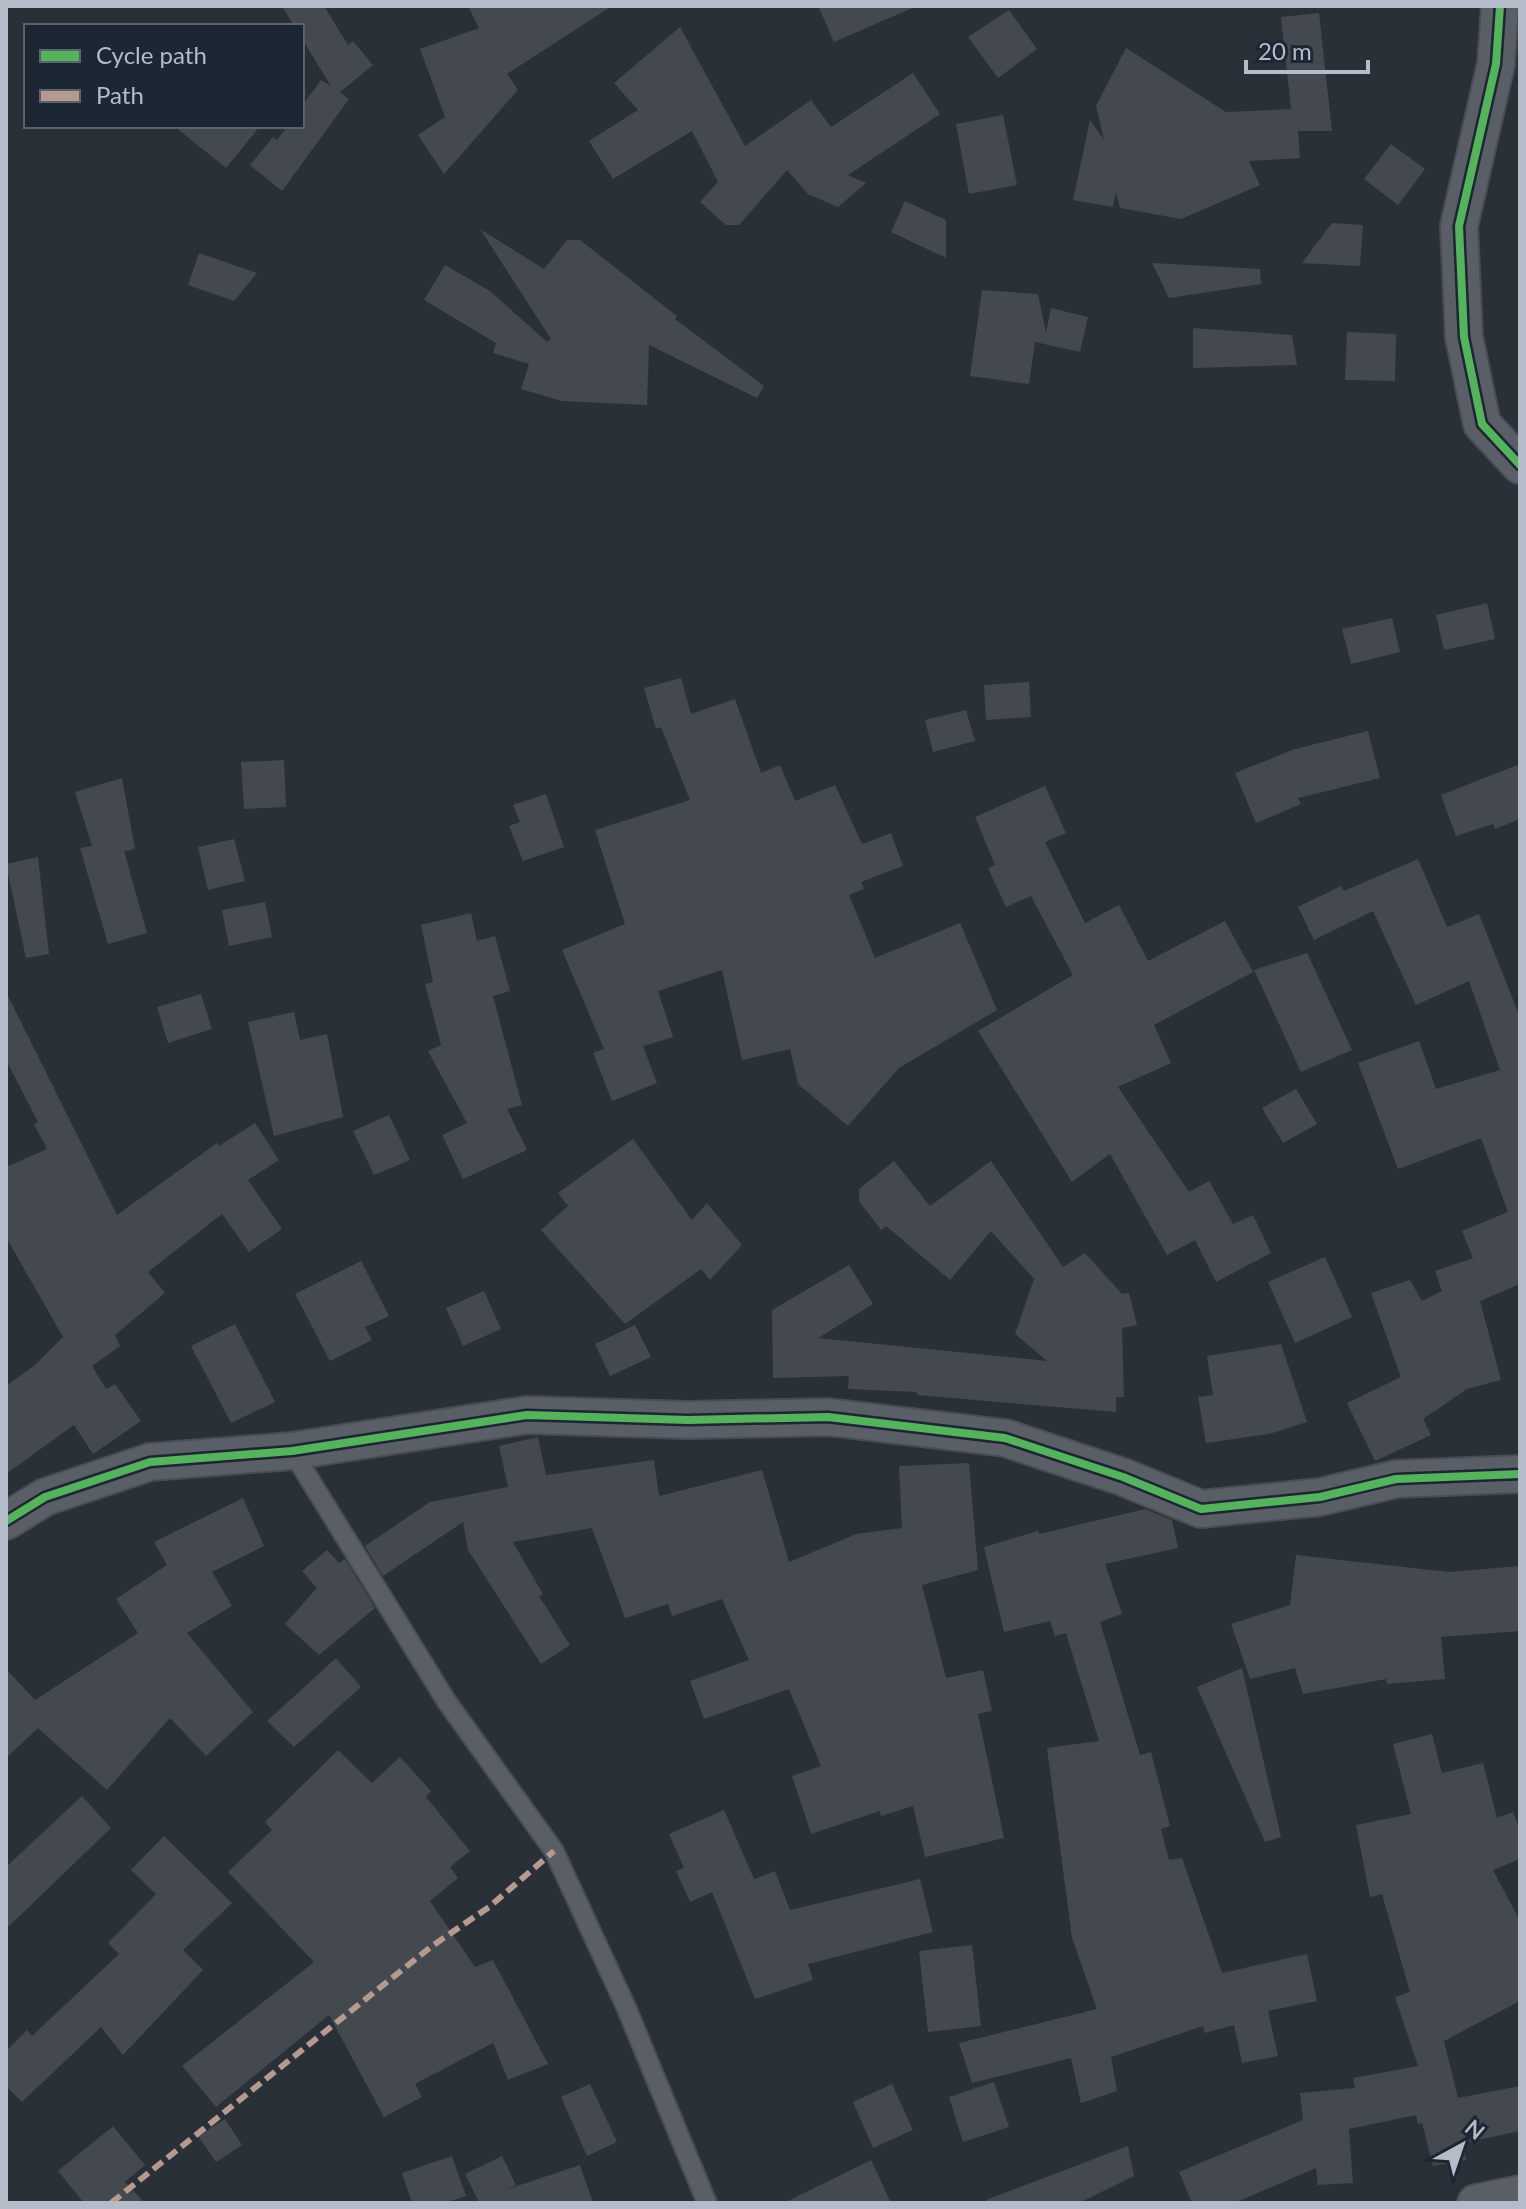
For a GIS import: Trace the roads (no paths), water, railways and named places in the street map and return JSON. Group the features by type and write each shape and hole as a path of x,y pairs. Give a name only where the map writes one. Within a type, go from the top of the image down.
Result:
{"street":[{"path":"1500,6 1496,64 1459,226 1464,337 1482,424 1520,465"},
{"path":"6,1521 45,1497 150,1462 292,1451 527,1415 688,1420 828,1417 1005,1438 1123,1477 1201,1509 1320,1497 1396,1479 1520,1474"},
{"path":"1476,2203 1520,2194"}],"lane":[{"path":"292,1451 447,1702 554,1851 626,2007 707,2203"}]}
